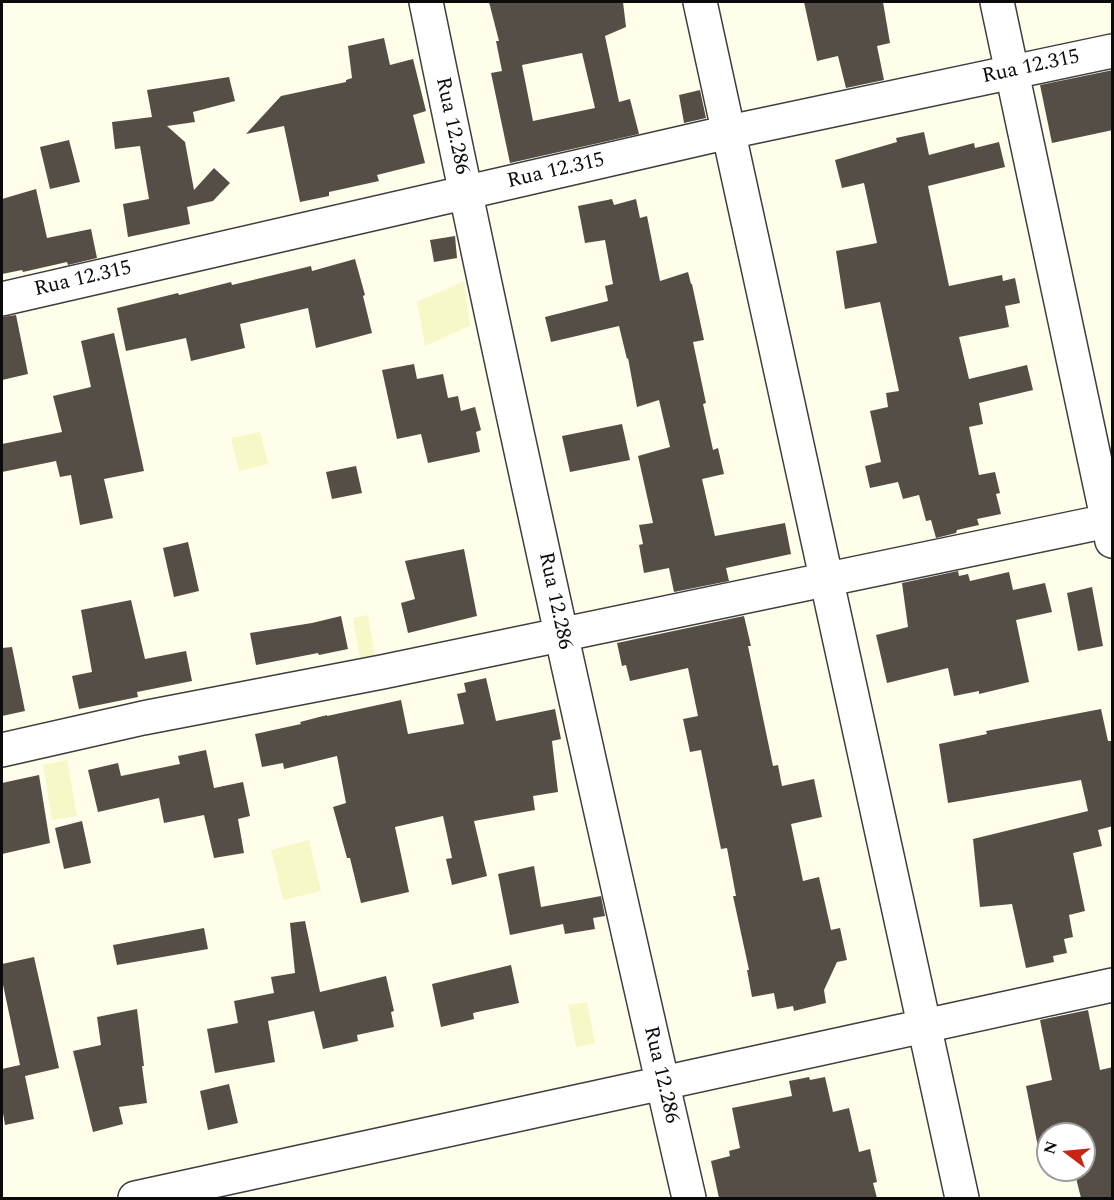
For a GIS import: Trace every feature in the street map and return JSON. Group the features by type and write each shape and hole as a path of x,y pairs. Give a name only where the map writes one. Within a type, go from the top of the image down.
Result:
{"street":[{"name":"Rua 12.286","path":"426,2 561,634 688,1198"},
{"path":"700,2 962,1198"},
{"path":"2,750 143,718 382,672 826,579 1111,527 997,2"},
{"name":"Rua 12.315","path":"2,299 729,132 1113,51"},
{"path":"135,1198 1113,986"}],"green space":[{"path":"464,281 470,326 425,346 417,302"},
{"path":"260,432 268,464 239,471 231,438"},
{"path":"368,615 375,657 360,659 353,618"},
{"path":"67,760 77,816 52,820 43,765"},
{"path":"309,840 321,891 283,900 271,850"},
{"path":"587,1002 595,1043 576,1047 568,1005"}],"building":[{"path":"489,2 623,2 626,27 605,36 619,102 630,99 639,134 510,163 491,73 502,71 496,41 499,41","holes":["582,53 595,108 533,121 522,65"]},
{"path":"804,2 883,2 890,43 877,46 884,80 846,88 838,56 817,61"},
{"path":"384,38 390,65 413,59 426,111 413,115 425,163 377,175 379,181 329,192 329,196 300,202 284,126 246,134 281,96 346,82 352,78 348,46"},
{"path":"1113,70 1113,130 1052,143 1040,85"},
{"path":"229,77 235,101 193,112 195,122 167,126 185,142 194,190 214,168 230,183 213,201 187,207 190,224 128,237 123,204 149,199 140,146 115,149 112,122 152,117 147,90"},
{"path":"700,90 706,118 684,123 679,95"},
{"path":"924,132 929,155 974,143 975,148 999,142 1005,167 928,186 949,286 1002,275 1003,281 1015,278 1020,303 1005,306 1009,327 959,337 969,379 1027,365 1033,390 979,403 983,424 969,427 979,475 995,472 1000,493 996,494 1001,514 977,519 979,525 936,538 931,520 926,521 919,495 903,499 898,482 870,488 865,466 881,462 870,411 888,407 886,393 899,391 880,302 845,309 836,251 877,243 864,183 842,188 835,160 897,142 896,138"},
{"path":"69,140 80,182 50,189 40,147"},
{"path":"36,189 47,238 91,229 97,258 68,265 67,262 23,272 22,270 2,274 2,199"},
{"path":"612,199 614,205 636,199 640,218 647,216 660,281 688,272 692,284 704,340 693,342 706,403 703,404 713,450 718,448 724,474 702,479 715,536 785,523 791,554 726,568 729,581 674,592 669,568 644,573 639,545 643,544 639,525 653,523 638,456 670,447 659,400 637,407 628,358 619,326 551,342 545,317 608,301 605,286 613,284 605,240 585,243 578,206"},
{"path":"455,236 457,258 434,262 430,240"},
{"path":"355,259 372,333 316,348 308,308 240,324 245,348 191,361 186,338 126,351 117,308 231,282 232,285 311,266 312,271"},
{"path":"16,315 28,374 2,380 2,317"},
{"path":"114,333 144,471 104,479 113,518 80,525 71,475 60,477 56,461 2,472 2,444 62,432 53,396 91,387 81,341"},
{"path":"414,364 417,379 443,374 448,398 458,396 461,411 475,407 481,430 476,432 480,452 428,463 421,434 397,439 382,370"},
{"path":"622,424 630,460 570,472 562,436"},
{"path":"356,466 362,493 332,499 326,472"},
{"path":"188,542 199,591 174,597 163,548"},
{"path":"464,549 477,616 408,633 401,603 415,599 405,561"},
{"path":"958,571 959,576 968,574 970,581 1009,572 1013,590 1045,583 1052,612 1016,620 1029,682 979,694 979,691 954,696 948,668 887,683 876,635 908,627 902,583"},
{"path":"1092,587 1103,646 1078,651 1067,593"},
{"path":"131,600 145,659 186,651 192,681 137,692 138,697 79,709 72,676 92,672 81,610"},
{"path":"341,616 348,649 256,665 250,633"},
{"path":"744,616 773,766 778,765 782,786 814,779 822,817 791,824 803,881 819,877 831,930 840,928 847,960 837,962 824,990 826,1003 794,1011 793,1006 777,1009 774,993 752,997 747,970 749,970 733,896 736,896 727,848 721,849 701,750 690,752 683,719 698,716 688,668 630,681 626,665 622,666 617,643"},
{"path":"12,647 25,711 2,716 2,648"},
{"path":"486,678 496,721 555,709 561,739 552,741 558,792 533,796 535,810 474,821 487,876 452,885 446,859 452,858 443,816 395,827 409,892 361,903 350,858 347,858 333,807 346,803 337,756 284,769 283,763 262,767 255,734 301,724 300,722 327,715 401,700 408,734 464,724 457,694 466,692 464,683"},
{"path":"1101,709 1108,741 1113,741 1113,826 1098,830 1102,846 1073,853 1085,911 1069,915 1073,937 1064,939 1067,953 1053,956 1054,962 1026,968 1012,904 980,907 973,839 1088,811 1081,780 948,803 939,744 987,734 986,731"},
{"path":"206,750 214,788 243,782 250,816 238,819 244,853 214,858 204,815 164,823 159,798 98,812 88,770 118,763 121,776 180,764 178,756"},
{"path":"39,775 50,843 2,854 2,783"},
{"path":"82,821 91,863 64,869 55,828"},
{"path":"534,866 541,907 601,896 605,916 593,918 595,929 565,934 563,924 510,935 498,874"},
{"path":"305,921 320,992 386,976 394,1011 391,1012 394,1027 357,1035 358,1041 323,1049 314,1011 268,1021 275,1062 215,1073 207,1029 238,1023 234,1001 274,993 271,977 295,973 290,923"},
{"path":"204,928 208,949 117,965 113,945"},
{"path":"34,957 59,1068 25,1076 34,1119 5,1125 2,1107 2,1069 20,1065 2,980 2,964"},
{"path":"511,965 519,1003 473,1013 474,1019 441,1027 432,984"},
{"path":"137,1009 147,1103 119,1107 123,1124 93,1132 73,1051 101,1045 97,1017"},
{"path":"1088,1010 1100,1070 1113,1067 1113,1198 1081,1198 1077,1182 1096,1182 1096,1122 1036,1122 1036,1137 1026,1086 1052,1080 1040,1020"},
{"path":"809,1077 810,1080 825,1077 833,1112 849,1108 859,1152 870,1149 877,1182 873,1183 877,1198 719,1198 711,1161 730,1156 729,1151 740,1148 732,1108 792,1096 789,1081"},
{"path":"229,1084 238,1123 208,1130 200,1091"}]}
